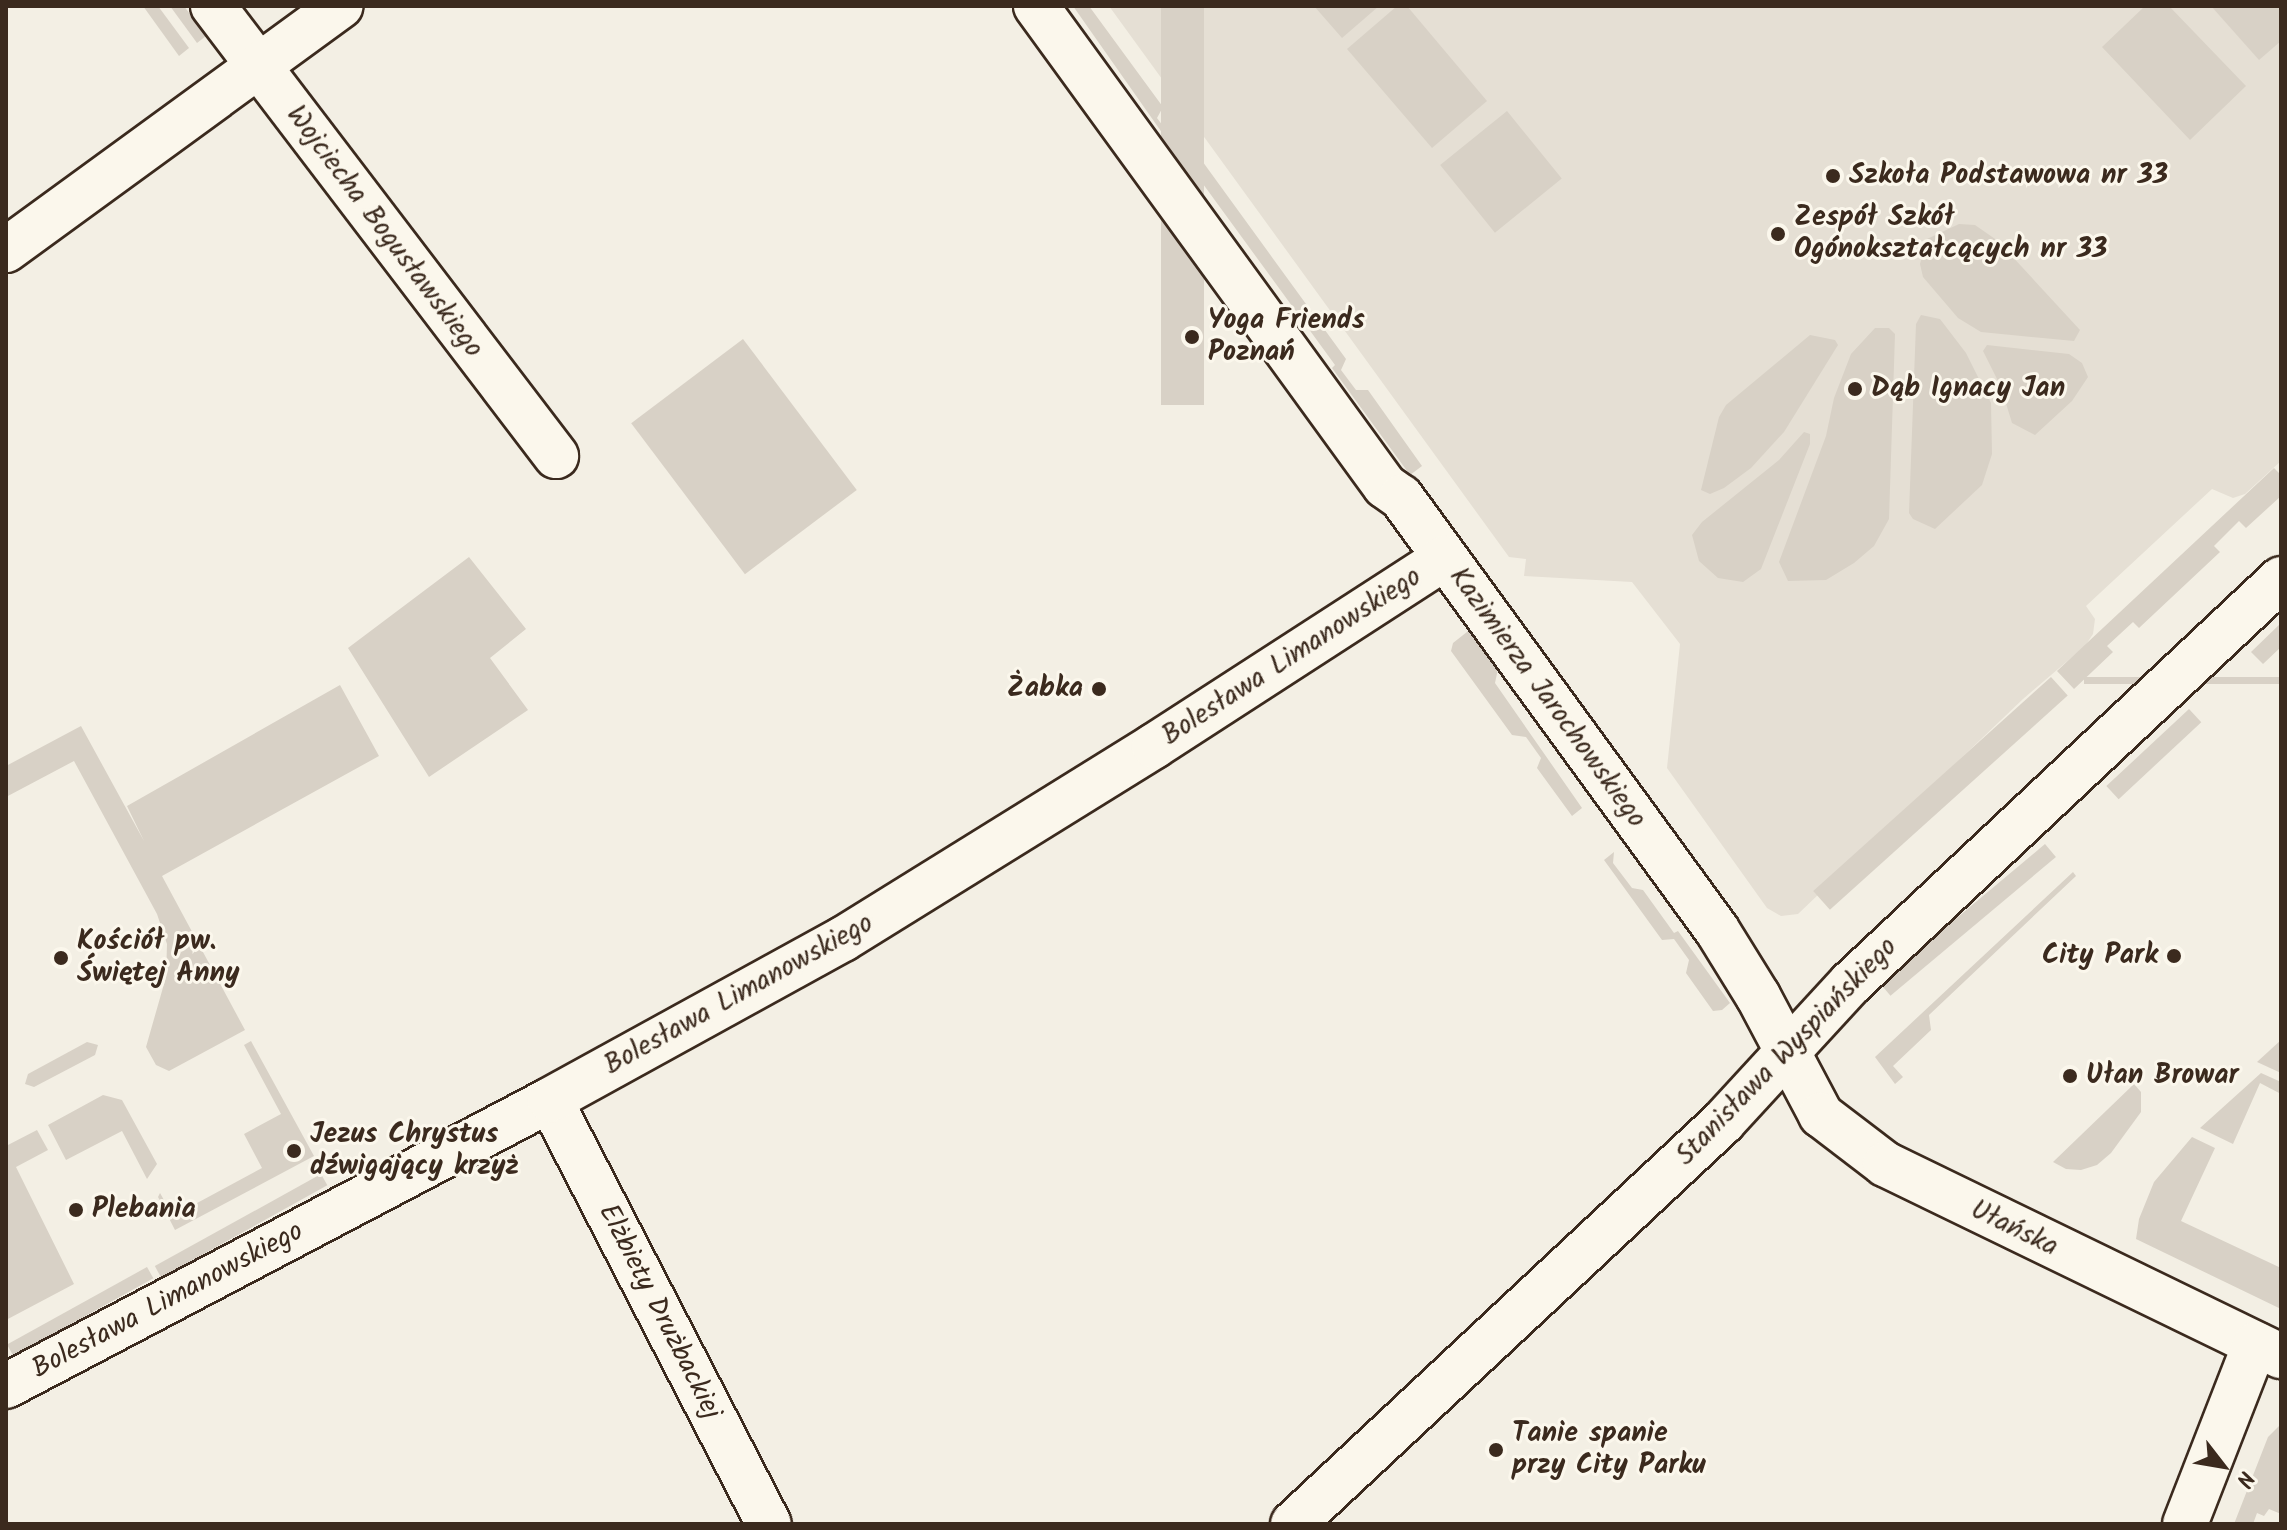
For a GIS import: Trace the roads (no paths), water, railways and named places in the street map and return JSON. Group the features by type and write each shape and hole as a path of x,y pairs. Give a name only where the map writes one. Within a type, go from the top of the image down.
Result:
{"street":[{"name":"Wojciecha Bogusławskiego","path":"213,6 556,456"},
{"path":"6,250 340,6"},
{"name":"Kazimierza Jarochowskiego","path":"1036,6 1385,486 1401,497 1717,930 1788,1052"},
{"name":"Bolesława Limanowskiego","path":"6,1386 550,1100 843,939 1154,746 1445,558"},
{"name":"Stanisława Wyspiańskiego","path":"1293,1524 1723,1122 1884,951 2281,579"},
{"name":"Ułańska","path":"1788,1052 1821,1115 1885,1164 2268,1350"},
{"name":"Elżbiety Drużbackiej","path":"550,1100 769,1524"},
{"path":"2185,1524 2268,1350"}],"place":[{"name":"Szkoła Podstawowa nr 33","path":"1833,176"},
{"name":"Zespół Szkół Ogónokształcących nr 33","path":"1778,234"},
{"name":"Yoga Friends Poznań","path":"1192,337"},
{"name":"Dąb Ignacy Jan","path":"1855,389"},
{"name":"Żabka","path":"1099,689"},
{"name":"City Park","path":"2174,956"},
{"name":"Kościół pw. Świętej Anny","path":"61,958"},
{"name":"Ułan Browar","path":"2070,1076"},
{"name":"Jezus Chrystus dźwigający krzyż","path":"294,1151"},
{"name":"Plebania","path":"76,1210"},
{"name":"Tanie spanie przy City Parku","path":"1496,1450"}]}
